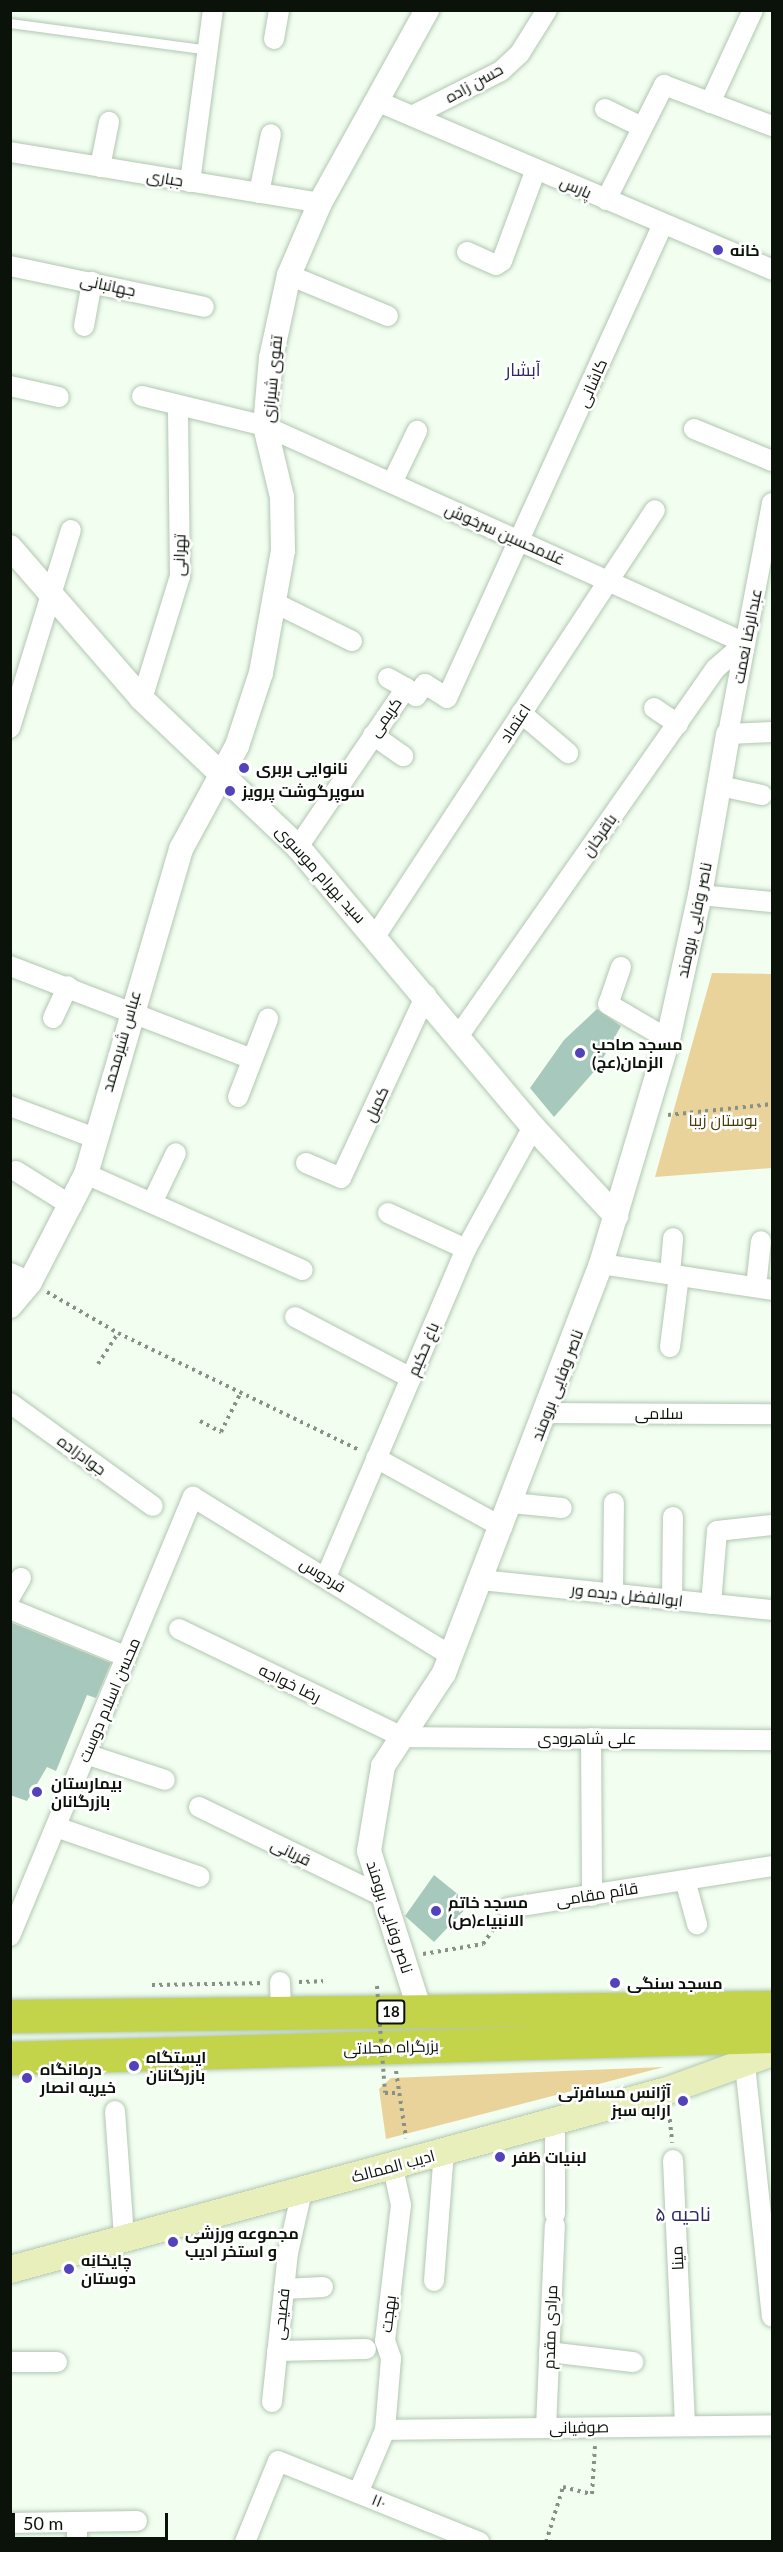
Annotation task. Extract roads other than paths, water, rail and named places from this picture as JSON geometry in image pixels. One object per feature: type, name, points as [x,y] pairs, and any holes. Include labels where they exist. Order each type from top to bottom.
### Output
[{"type":"highway","name":"18","points":[[10,2016],[280,1998],[420,2011],[772,2007]]},
{"type":"highway","points":[[52,2015],[31,2037],[34,2046],[52,2057]]},
{"type":"highway","name":"بزرگراه محلاتی","points":[[10,2058],[772,2036]]},
{"type":"main road","name":"ادیب الممالک","points":[[10,2269],[667,2090],[745,2065],[772,2052]]},
{"type":"street","points":[[190,182],[213,10]]},
{"type":"street","points":[[274,39],[279,10]]},
{"type":"street","name":"تقوی شیرازی","points":[[220,770],[249,715],[283,551],[282,498],[265,426],[271,358],[289,275],[320,203],[379,102],[427,10]]},
{"type":"street","name":"حسن زاده","points":[[412,116],[501,72],[520,54],[547,10]]},
{"type":"street","points":[[710,103],[753,10]]},
{"type":"street","points":[[606,200],[664,85],[772,126]]},
{"type":"street","name":"پارس","points":[[379,102],[772,270]]},
{"type":"street","points":[[605,109],[642,127]]},
{"type":"street","points":[[100,167],[109,122]]},
{"type":"street","points":[[259,193],[271,134]]},
{"type":"street","name":"جباری","points":[[10,152],[320,203]]},
{"type":"street","points":[[467,252],[496,265],[502,261],[536,169]]},
{"type":"street","name":"کاشانی","points":[[521,541],[663,224]]},
{"type":"street","name":"جهانبانی","points":[[10,266],[204,307]]},
{"type":"street","points":[[289,275],[388,316]]},
{"type":"street","points":[[84,326],[92,282]]},
{"type":"street","points":[[10,386],[60,397]]},
{"type":"street","points":[[142,396],[265,426]]},
{"type":"street","name":"تهرانی","points":[[142,699],[180,576],[178,406]]},
{"type":"street","name":"غلامحسین سرخوش","points":[[265,426],[745,643]]},
{"type":"street","points":[[694,429],[772,461]]},
{"type":"street","points":[[392,483],[417,431]]},
{"type":"street","name":"عبدالرضا نعمت","points":[[728,734],[745,643],[767,560],[772,503]]},
{"type":"street","name":"اعتماد","points":[[376,935],[655,510]]},
{"type":"street","points":[[10,728],[53,599],[71,530]]},
{"type":"street","name":"کریمی","points":[[298,848],[406,688],[416,696],[425,684],[447,698],[521,541]]},
{"type":"street","name":"سید بهرام موسوی","points":[[10,547],[142,699],[220,770],[298,848],[460,1034],[533,1127],[616,1215]]},
{"type":"street","points":[[273,602],[352,641]]},
{"type":"street","name":"باقرخان","points":[[460,1034],[716,668],[745,643]]},
{"type":"street","points":[[388,678],[406,688]]},
{"type":"street","points":[[654,708],[678,724]]},
{"type":"street","points":[[521,714],[568,753]]},
{"type":"street","points":[[728,734],[772,732]]},
{"type":"street","name":"ناصر وفایی برومند","points":[[420,2011],[369,1851],[383,1766],[451,1656],[512,1503],[601,1264],[668,1039],[700,895],[728,734]]},
{"type":"street","points":[[373,735],[403,756]]},
{"type":"street","name":"عباس شیرمحمد","points":[[10,1305],[20,1277],[72,1206],[86,1174],[130,1009],[181,849],[220,770]]},
{"type":"street","points":[[720,786],[762,795]]},
{"type":"street","points":[[700,895],[772,902]]},
{"type":"street","points":[[10,966],[130,1009],[252,1059]]},
{"type":"street","points":[[621,967],[608,1004],[668,1039]]},
{"type":"street","points":[[53,1018],[68,986]]},
{"type":"street","name":"کمیل","points":[[306,1163],[341,1178],[426,995]]},
{"type":"street","points":[[238,1097],[268,1019]]},
{"type":"street","points":[[10,1106],[95,1138]]},
{"type":"street","name":"باغ حکیم","points":[[326,1577],[466,1249],[533,1127]]},
{"type":"street","points":[[152,1203],[176,1153]]},
{"type":"street","points":[[16,1172],[72,1206]]},
{"type":"street","points":[[86,1174],[303,1270]]},
{"type":"street","points":[[388,1213],[466,1249]]},
{"type":"street","points":[[670,1347],[675,1275],[673,1238]]},
{"type":"street","points":[[601,1264],[764,1289],[762,1241]]},
{"type":"street","points":[[295,1317],[411,1378]]},
{"type":"street","name":"جوادزاده","points":[[10,1403],[153,1506]]},
{"type":"street","name":"سلامی","points":[[546,1413],[772,1414]]},
{"type":"street","points":[[376,1458],[502,1527]]},
{"type":"street","name":"فردوس","points":[[193,1497],[451,1656]]},
{"type":"street","name":"محسن اسلام دوست","points":[[10,1936],[193,1497]]},
{"type":"street","points":[[512,1503],[562,1508]]},
{"type":"street","points":[[613,1593],[614,1503]]},
{"type":"street","points":[[672,1599],[673,1517]]},
{"type":"street","points":[[711,1604],[717,1531],[772,1525]]},
{"type":"street","points":[[10,1597],[21,1578]]},
{"type":"street","name":"ابوالفضل دیده ور","points":[[481,1580],[772,1610]]},
{"type":"street","points":[[10,1609],[127,1657]]},
{"type":"street","name":"رضا خواجه","points":[[179,1629],[402,1737]]},
{"type":"street","name":"علی شاهرودی","points":[[402,1737],[772,1740]]},
{"type":"street","points":[[591,1738],[591,1896]]},
{"type":"street","points":[[86,1754],[165,1780]]},
{"type":"street","name":"قربانی","points":[[199,1807],[384,1897]]},
{"type":"street","points":[[56,1827],[200,1877]]},
{"type":"street","name":"قائم مقامی","points":[[508,1908],[772,1866]]},
{"type":"street","points":[[685,1880],[697,1924]]},
{"type":"street","points":[[745,2065],[772,2318]]},
{"type":"street","points":[[115,2111],[124,2238]]},
{"type":"street","name":"مرادی مقدم","points":[[546,2428],[555,2220],[555,2119]]},
{"type":"street","points":[[434,2281],[444,2152]]},
{"type":"street","name":"مینا","points":[[673,2160],[685,2426]]},
{"type":"street","name":"بهجت","points":[[358,2493],[385,2430],[391,2358],[385,2341],[401,2205],[402,2164]]},
{"type":"street","name":"فصیحی","points":[[272,2402],[284,2289],[302,2191]]},
{"type":"street","points":[[284,2289],[323,2287]]},
{"type":"street","points":[[277,2351],[366,2349]]},
{"type":"street","points":[[549,2352],[633,2362]]},
{"type":"street","points":[[10,2362],[57,2362]]},
{"type":"street","name":"صوفیانی","points":[[385,2430],[772,2425]]},
{"type":"street","name":"۱۱۰","points":[[245,2541],[278,2461],[479,2541]]},
{"type":"street","points":[[10,2523],[137,2521]]},
{"type":"street","points":[[77,2522],[77,2541]]},
{"type":"lane","points":[[10,23],[209,50]]},
{"type":"place","name":"خانه","points":[[718,250]]},
{"type":"place","name":"نانوایی بربری","points":[[244,768]]},
{"type":"place","name":"سوپرگوشت پرویز","points":[[230,791]]},
{"type":"place","name":"مسجد صاحب الزمان(عج)","points":[[580,1053]]},
{"type":"place","name":"بیمارستان بازرگانان","points":[[37,1792]]},
{"type":"place","name":"مسجد خاتم الانبیاء(ص)","points":[[436,1911]]},
{"type":"place","name":"مسجد سنگی","points":[[615,1983]]},
{"type":"place","name":"ایستگاه بازرگانان","points":[[134,2066]]},
{"type":"place","name":"درمانگاه خیریه انصار","points":[[27,2078]]},
{"type":"place","name":"آژانس مسافرتی ارابه سبز","points":[[683,2101]]},
{"type":"place","name":"لبنیات ظفر","points":[[500,2157]]},
{"type":"place","name":"مجموعه ورزشی و استخر ادیب","points":[[173,2242]]},
{"type":"place","name":"چایخانِه دوستان","points":[[69,2269]]},
{"type":"district","name":"آبشار","points":[[523,369]]},
{"type":"district","name":"ناحیه ۵","points":[[683,2213]]},
{"type":"park label","name":"بوستان زیبا","points":[[723,1120]]}]
